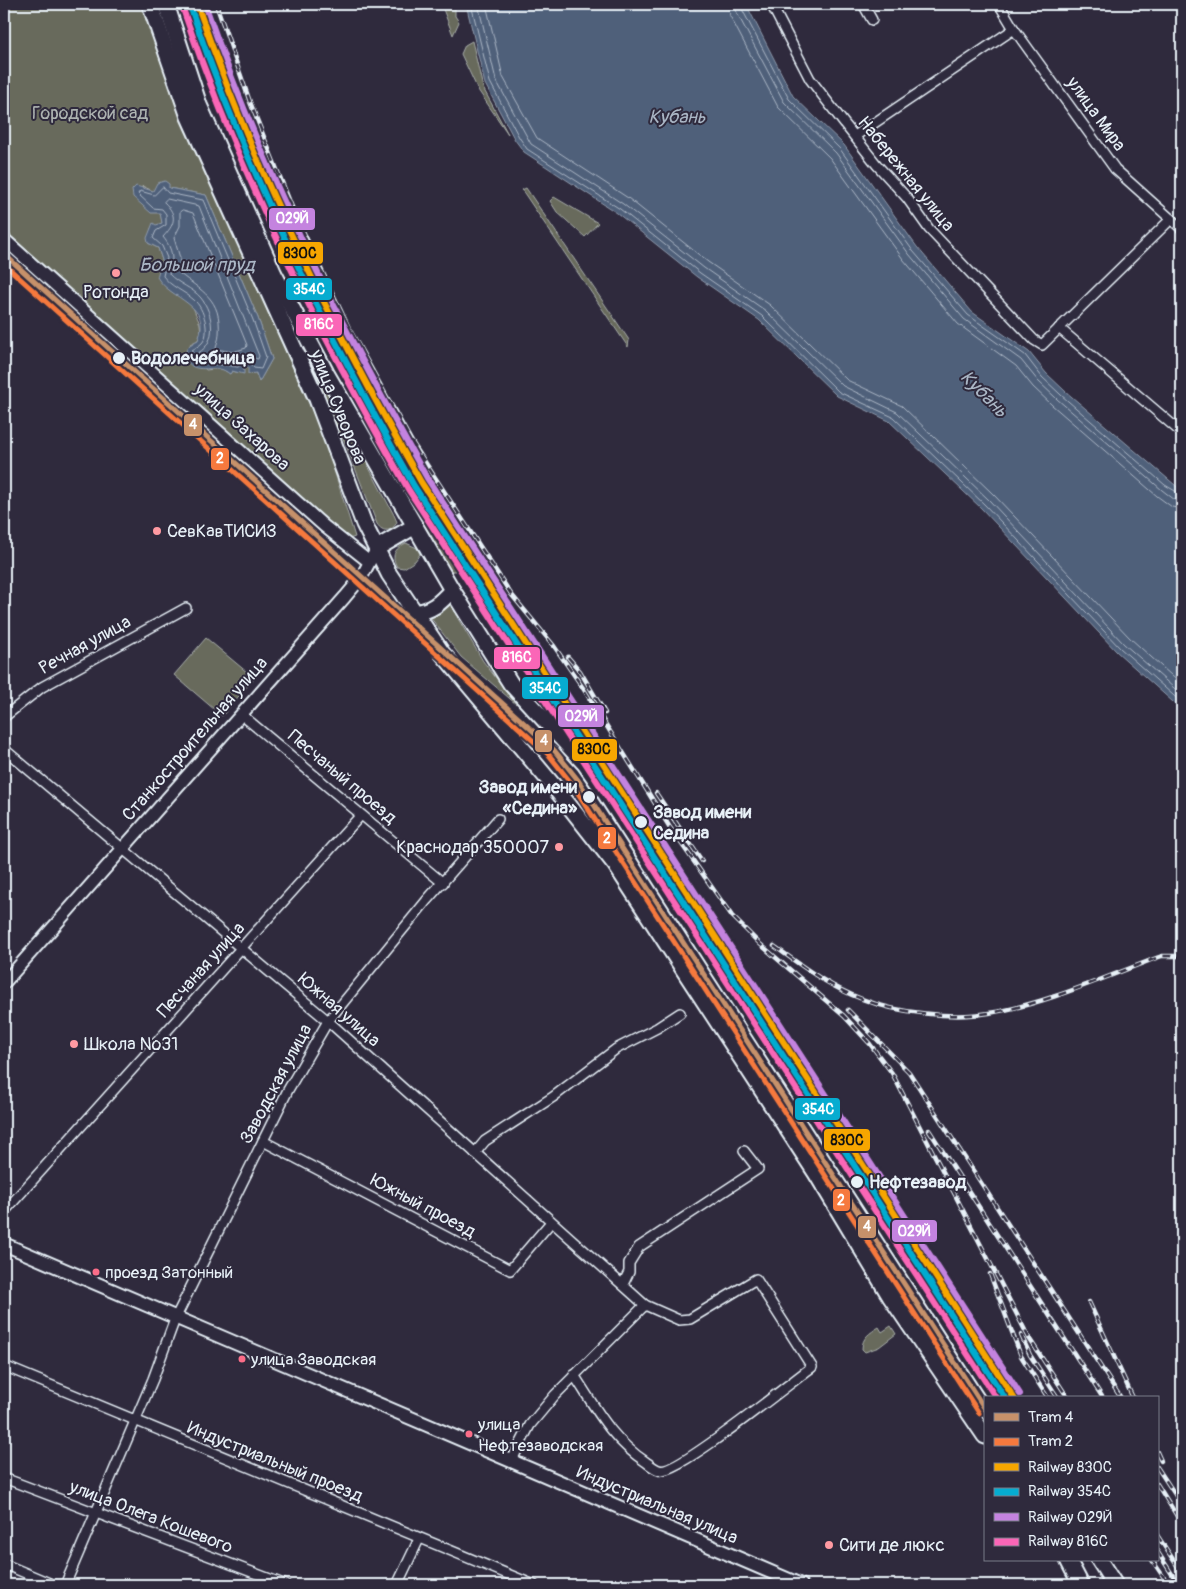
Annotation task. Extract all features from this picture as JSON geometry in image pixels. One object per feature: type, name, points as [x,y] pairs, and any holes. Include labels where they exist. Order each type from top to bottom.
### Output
[{"type":"main road","name":"улица Суворова","points":[[150,4],[189,117],[317,399],[364,524],[372,555]]},
{"type":"main road","name":"улица Суворова","points":[[166,4],[199,105],[274,274],[326,373],[415,526]]},
{"type":"main road","points":[[372,555],[415,526],[452,590],[511,684],[579,758],[603,790],[995,1396]]},
{"type":"main road","name":"улица Захарова","points":[[372,555],[389,574],[442,653],[552,784],[615,864],[816,1173],[890,1296],[984,1435]]},
{"type":"main road","points":[[414,613],[426,612],[433,608],[452,590]]},
{"type":"main road","name":"Индустриальная улица","points":[[4,1244],[798,1585]]},
{"type":"main road","points":[[1069,1562],[1081,1585]]},
{"type":"main road","points":[[1100,1562],[1115,1585]]},
{"type":"street","name":"Набережная улица","points":[[771,4],[810,79],[907,198],[929,229],[1034,340],[1042,345],[1060,328]]},
{"type":"street","points":[[863,4],[872,20]]},
{"type":"street","name":"улица Мира","points":[[999,4],[1014,29],[1115,169],[1182,229]]},
{"type":"street","points":[[855,136],[1014,29]]},
{"type":"street","points":[[1171,218],[1060,328],[1182,433]]},
{"type":"street","name":"улица Захарова","points":[[4,240],[324,526],[372,555]]},
{"type":"street","name":"Станкостроительная улица","points":[[4,982],[123,850],[361,578],[372,555]]},
{"type":"street","name":"Речная улица","points":[[4,717],[42,687],[186,608]]},
{"type":"street","name":"Песчаный проезд","points":[[242,715],[443,883]]},
{"type":"street","name":"Южная улица","points":[[4,749],[328,1021],[551,1222],[623,1284],[644,1305]]},
{"type":"street","name":"Песчаная улица","points":[[4,1212],[242,950],[361,814]]},
{"type":"street","name":"Заводская улица","points":[[65,1585],[135,1422],[175,1319],[288,1090],[328,1021],[498,819]]},
{"type":"street","points":[[475,1153],[485,1141],[553,1097],[616,1049],[658,1028],[680,1013]]},
{"type":"street","name":"Южный проезд","points":[[263,1141],[510,1270],[551,1222]]},
{"type":"street","points":[[623,1284],[629,1272],[629,1263],[639,1247],[758,1169],[744,1151]]},
{"type":"street","points":[[511,1462],[530,1425],[574,1375],[644,1305],[679,1320],[690,1319],[756,1279],[812,1367],[702,1450],[668,1470],[660,1471],[626,1449],[608,1427],[574,1375]]},
{"type":"street","name":"Индустриальный проезд","points":[[4,1366],[135,1422],[534,1585]]},
{"type":"street","name":"улица Олега Кошевого","points":[[4,1478],[286,1585]]},
{"type":"street","points":[[397,1585],[419,1539]]},
{"type":"street","points":[[4,1564],[54,1585]]},
{"type":"green space","name":"Городской сад","points":[[4,4],[140,4],[212,187],[323,435],[355,537],[349,539],[4,233]],"holes":[[[142,186],[153,191],[169,188],[206,195],[258,318],[272,359],[259,382],[254,372],[247,367],[244,367],[240,373],[232,371],[230,374],[221,368],[206,370],[190,344],[198,340],[201,333],[200,324],[192,305],[168,289],[159,269],[162,260],[158,248],[148,243],[151,228],[162,223],[161,216]]]},
{"type":"green space","points":[[441,4],[455,4],[455,16],[459,22],[453,35]]},
{"type":"green space","points":[[472,41],[483,88],[508,134],[478,90],[461,54],[465,45]]},
{"type":"green space","points":[[526,188],[629,340],[628,347],[522,190]]},
{"type":"green space","points":[[554,197],[598,223],[585,237],[557,212],[550,201]]},
{"type":"green space","points":[[296,329],[394,515],[397,522],[393,528],[385,530],[377,524],[346,445],[293,331]]},
{"type":"green space","points":[[384,441],[540,682],[526,677],[461,571],[448,571],[377,446]]},
{"type":"green space","points":[[406,543],[417,548],[420,554],[415,561],[404,568],[397,567],[394,559],[396,550]]},
{"type":"green space","points":[[450,605],[483,661],[516,704],[461,657],[430,617]]},
{"type":"green space","points":[[206,638],[254,678],[222,716],[174,675]]},
{"type":"green space","points":[[501,704],[543,742],[535,750]]},
{"type":"green space","points":[[891,1326],[896,1334],[879,1347],[865,1352],[862,1349],[863,1341],[870,1333],[879,1327],[882,1332]]},
{"type":"water","name":"Кубань","points":[[466,4],[746,4],[793,96],[844,145],[917,247],[972,312],[1029,352],[1046,373],[1065,391],[1182,491],[1182,710],[1117,652],[981,508],[889,421],[837,396],[759,320],[697,277],[617,213],[524,152],[515,140],[485,84]]},
{"type":"water","name":"Большой пруд","points":[[165,181],[169,184],[169,188],[206,195],[258,318],[272,359],[259,382],[256,373],[248,374],[248,367],[244,367],[244,374],[232,371],[230,374],[220,369],[194,367],[188,361],[186,350],[198,340],[201,328],[200,318],[195,310],[163,285],[157,277],[162,260],[158,248],[148,243],[147,238],[153,223],[156,225],[162,223],[160,213],[151,213],[133,197],[132,190],[136,186],[153,191],[157,183]]},
{"type":"railway","points":[[207,4],[239,93]]},
{"type":"railway","points":[[216,4],[250,102],[294,212],[350,330],[412,442],[511,594],[554,646],[583,688],[669,826],[732,916],[760,944],[844,1016],[870,1044],[892,1073],[1029,1338],[1067,1396]]},
{"type":"railway","points":[[568,657],[580,671],[605,713]]},
{"type":"railway","points":[[656,793],[702,861]]},
{"type":"railway","points":[[774,946],[827,982],[862,999],[891,1008],[942,1015],[975,1015],[1011,1009],[1077,989],[1162,956],[1182,956]]},
{"type":"railway","points":[[848,1010],[909,1072],[1120,1396]]},
{"type":"railway","points":[[929,1130],[1102,1396]]},
{"type":"railway","points":[[990,1274],[1021,1356],[1047,1396]]},
{"type":"railway","points":[[1089,1302],[1132,1396]]},
{"type":"railway","points":[[1021,1335],[1030,1355],[1057,1396]]},
{"type":"railway","points":[[1158,1454],[1161,1461],[1158,1456]]},
{"type":"railway","points":[[1158,1469],[1182,1505]]},
{"type":"railway","points":[[1158,1486],[1182,1524]]},
{"type":"railway","points":[[1158,1537],[1182,1573]]},
{"type":"railway","points":[[1158,1553],[1179,1585]]},
{"type":"railway","points":[[1153,1562],[1169,1585]]},
{"type":"tram line","name":"4","points":[[4,254],[554,750],[578,780],[984,1407]]},
{"type":"tram line","name":"2","points":[[4,264],[549,755],[572,784],[979,1413]]},
{"type":"rail line","name":"830С","points":[[197,4],[244,128],[298,248],[357,366],[421,482],[1013,1396]]},
{"type":"rail line","name":"029Й","points":[[205,4],[227,66],[277,187],[334,305],[427,478],[1020,1394]]},
{"type":"rail line","name":"354С","points":[[190,6],[237,130],[263,191],[320,311],[381,428],[414,486],[1004,1396]]},
{"type":"rail line","name":"816С","points":[[183,9],[230,134],[284,255],[344,373],[408,489],[995,1396]]},
{"type":"place","name":"Ротонда","points":[[116,273]]},
{"type":"place","name":"Водолечебница","points":[[119,358]]},
{"type":"place","name":"СевКавТИСИЗ","points":[[157,531]]},
{"type":"place","name":"Завод имени «Седина»","points":[[589,797]]},
{"type":"place","name":"Завод имени Седина","points":[[641,822]]},
{"type":"place","name":"Краснодар 350007","points":[[559,847]]},
{"type":"place","name":"Школа №31","points":[[74,1044]]},
{"type":"place","name":"Нефтезавод","points":[[857,1182]]},
{"type":"place","name":"проезд Затонный","points":[[96,1272]]},
{"type":"place","name":"улица Заводская","points":[[242,1359]]},
{"type":"place","name":"улица Нефтезаводская","points":[[469,1434]]},
{"type":"place","name":"Сити де люкс","points":[[829,1545]]}]
